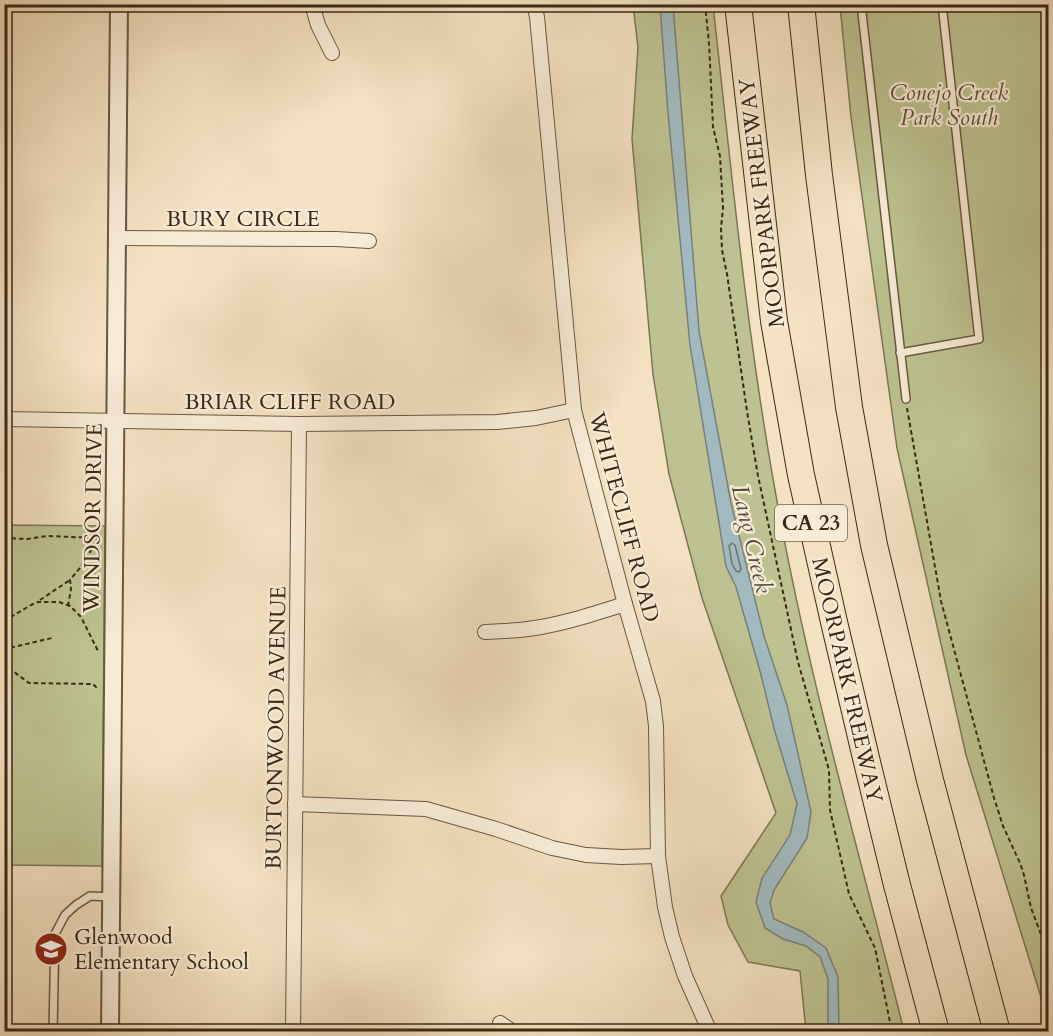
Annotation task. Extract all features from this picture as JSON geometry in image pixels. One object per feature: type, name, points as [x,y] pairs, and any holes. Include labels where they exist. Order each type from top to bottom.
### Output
[{"type":"highway","name":"MOORPARK FREEWAY","points":[[738,4],[774,321],[801,474],[897,885],[936,1032]]},
{"type":"highway","name":"CA 23","points":[[801,4],[819,175],[849,407],[874,545],[930,780],[997,1032]]},
{"type":"highway","points":[[809,4],[819,175]]},
{"type":"street","name":"WINDSOR DRIVE","points":[[110,1032],[119,4]]},
{"type":"street","points":[[312,4],[318,25],[332,53]]},
{"type":"street","name":"WHITECLIFF ROAD","points":[[534,4],[574,410],[650,692],[656,726],[658,856],[664,907],[685,976],[710,1032]]},
{"type":"street","name":"BURY CIRCLE","points":[[117,238],[369,241]]},
{"type":"street","name":"BRIAR CLIFF ROAD","points":[[4,419],[299,424],[497,422],[536,418],[574,410]]},
{"type":"street","name":"BURTONWOOD AVENUE","points":[[293,1032],[299,424]]},
{"type":"street","points":[[485,632],[525,630],[546,626],[579,619],[625,604]]},
{"type":"street","points":[[295,804],[426,809],[552,848],[586,855],[658,856]]},
{"type":"street","points":[[500,1023],[513,1032]]},
{"type":"lane","points":[[861,4],[906,399]]},
{"type":"lane","points":[[900,353],[979,339],[942,4]]},
{"type":"lane","points":[[53,1032],[55,933],[65,915],[90,896],[111,897]]},
{"type":"path","points":[[705,4],[713,127],[720,156],[723,208],[722,250],[758,476],[798,662],[829,770],[830,810],[849,894],[874,948],[892,1032]]},
{"type":"path","points":[[906,399],[941,601],[993,798],[1022,869],[1031,908],[1048,953]]},
{"type":"path","points":[[38,602],[70,580],[84,562],[102,531]]},
{"type":"path","points":[[4,538],[27,539],[47,536],[97,538]]},
{"type":"path","points":[[68,606],[70,580]]},
{"type":"path","points":[[4,621],[38,602],[50,601],[68,606],[81,617],[99,655]]},
{"type":"path","points":[[4,651],[52,638]]},
{"type":"path","points":[[4,662],[29,682],[93,684],[97,688]]},
{"type":"green space","points":[[633,5],[713,5],[747,308],[775,490],[818,694],[904,1031],[806,1031],[800,971],[748,962],[728,925],[721,896],[776,813],[702,598],[669,474],[653,374],[632,139],[638,47]]},
{"type":"green space","name":"Conejo Creek Park South","points":[[840,5],[1048,5],[1048,1020],[966,755],[897,448],[851,117]]},
{"type":"green space","points":[[5,525],[105,526],[102,866],[5,865]]},
{"type":"water","points":[[660,5],[673,5],[699,331],[731,503],[764,636],[787,705],[811,812],[807,838],[774,890],[770,903],[774,919],[803,932],[826,948],[838,977],[839,1031],[828,1031],[828,979],[820,957],[806,946],[783,939],[765,928],[756,902],[762,878],[790,835],[797,804],[736,587],[726,566],[690,345]]},
{"type":"place","name":"Glenwood Elementary School","points":[[51,949]]},
{"type":"water label","name":"Lang Creek","points":[[752,539]]}]
